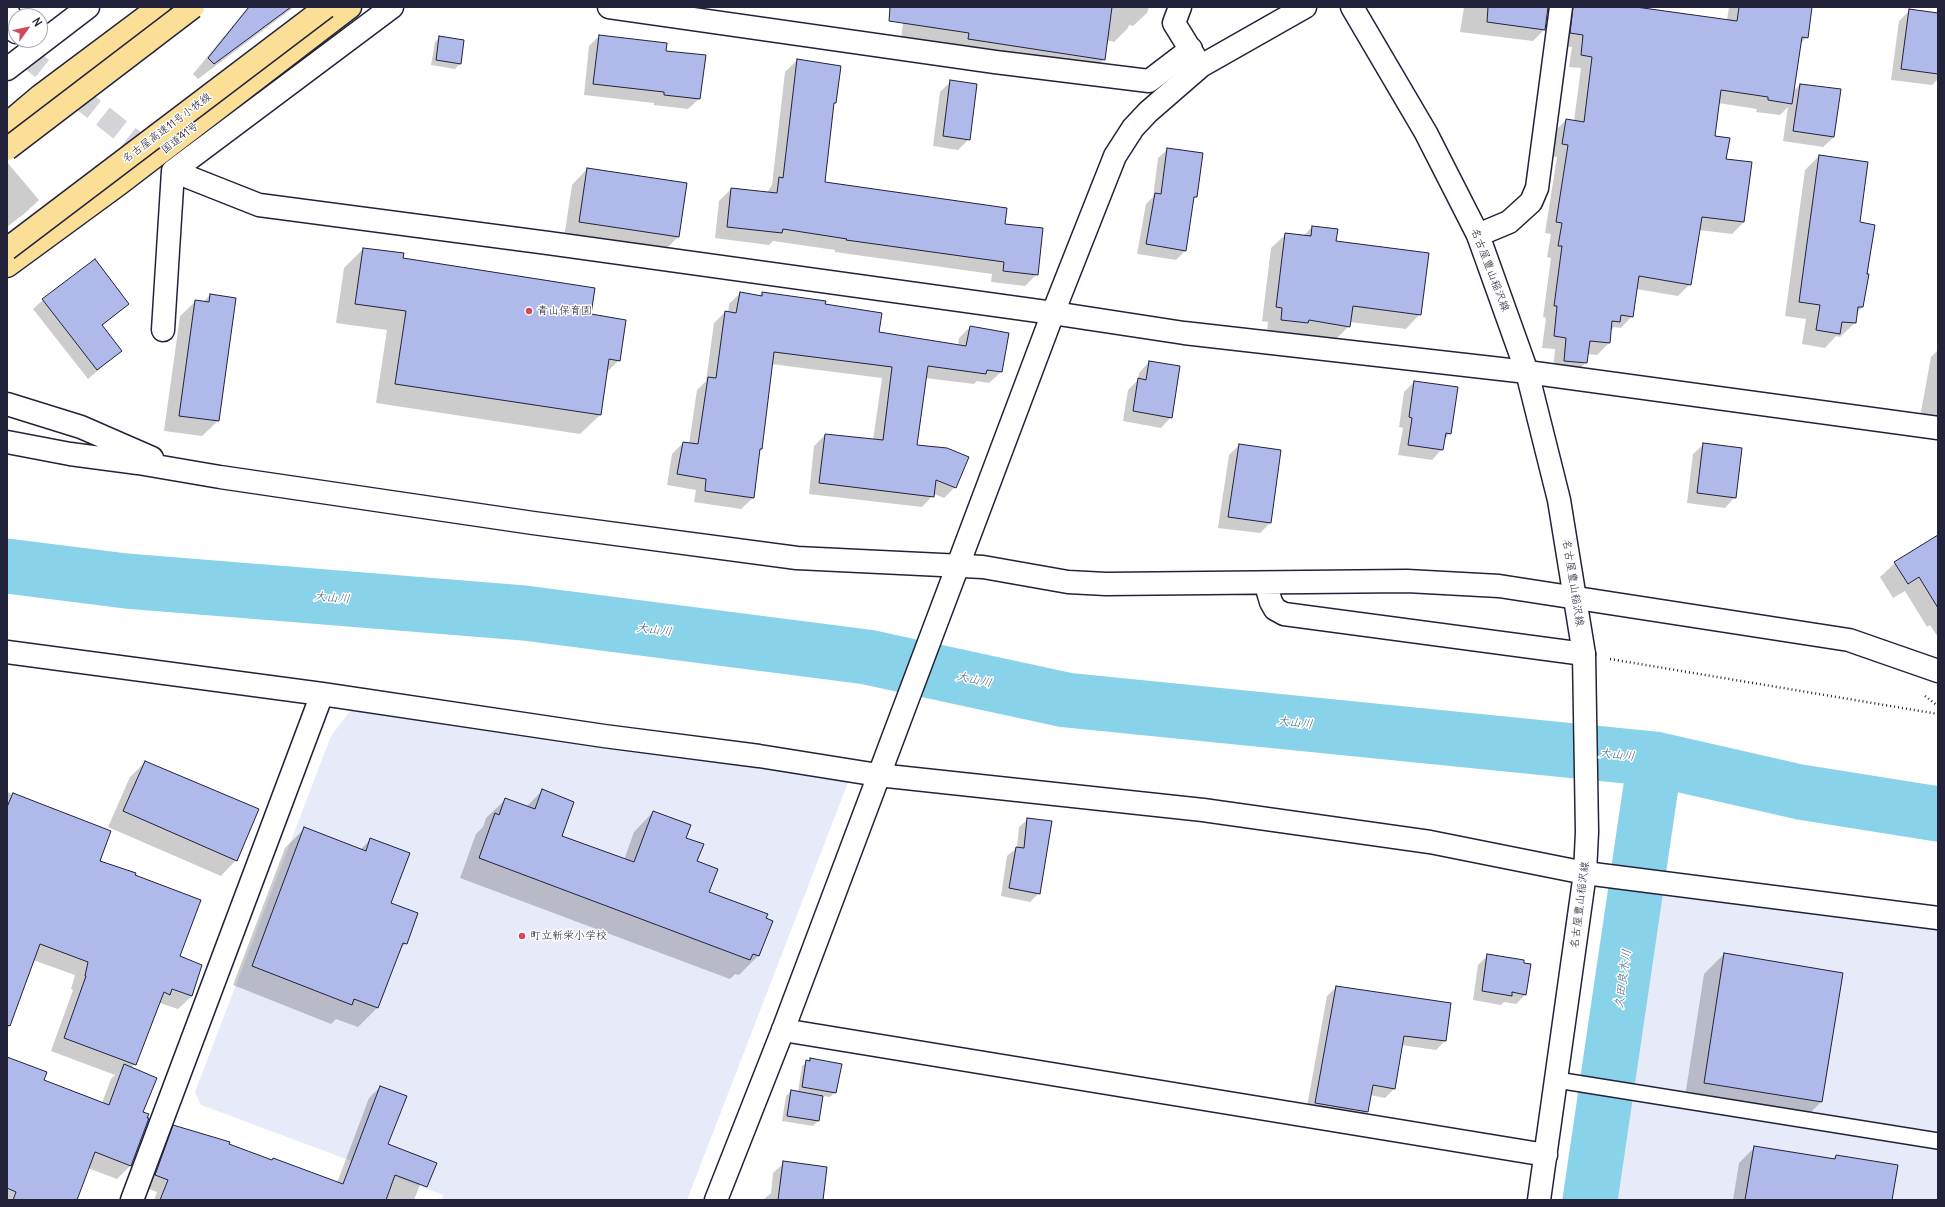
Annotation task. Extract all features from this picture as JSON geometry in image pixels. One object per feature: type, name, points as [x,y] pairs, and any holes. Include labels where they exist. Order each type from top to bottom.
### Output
[{"type":"highway","points":[[7,124],[40,96],[158,7]]},
{"type":"highway","points":[[7,148],[193,7]]},
{"type":"highway","name":"名古屋高速11号小牧線","points":[[7,249],[326,7]]},
{"type":"highway","name":"国道41号","points":[[7,266],[119,184],[350,7]]},
{"type":"street","points":[[48,31],[88,7]]},
{"type":"street","points":[[172,171],[392,7]]},
{"type":"street","points":[[609,7],[995,62],[1149,81],[1305,7]]},
{"type":"street","points":[[1180,7],[1174,22],[1196,58]]},
{"type":"street","name":"名古屋豊山稲沢線","points":[[1352,7],[1426,133],[1478,235],[1527,372],[1559,500],[1575,597],[1584,660],[1587,832],[1585,873],[1567,1081],[1546,1155],[1539,1200]]},
{"type":"street","points":[[1478,235],[1510,222],[1531,202],[1537,188],[1561,7]]},
{"type":"street","points":[[7,69],[21,48]]},
{"type":"street","points":[[716,1200],[783,1030],[1052,313],[1115,156],[1133,128],[1196,58]]},
{"type":"street","points":[[172,171],[259,205],[1052,313],[1184,333],[1527,372],[1938,428]]},
{"type":"street","points":[[164,330],[172,171]]},
{"type":"street","points":[[7,404],[81,427],[181,470]]},
{"type":"street","points":[[7,442],[70,454],[533,523],[797,558],[954,572],[983,567],[1068,582],[1106,584],[1422,582],[1499,586],[1849,640],[1938,671]]},
{"type":"street","points":[[1273,583],[1269,587],[1268,592],[1271,602],[1275,609],[1284,614],[1584,660]]},
{"type":"street","points":[[7,652],[322,694],[604,736],[758,756],[879,774],[1203,810],[1430,842],[1585,873],[1621,876],[1664,883],[1938,918]]},
{"type":"street","points":[[132,1200],[322,694]]},
{"type":"street","points":[[783,1030],[1546,1155]]},
{"type":"lane","points":[[1567,1081],[1938,1141]]},
{"type":"path","points":[[1584,660],[1938,714]]},
{"type":"shaded area","name":"町立新栄小学校","points":[[353,707],[849,780],[687,1200],[442,1200],[443,1195],[201,1105],[195,1092],[331,736]]},
{"type":"shaded area","points":[[1620,885],[1938,930],[1938,1200],[1574,1200]]},
{"type":"building","points":[[249,7],[291,7],[214,64],[208,58]]},
{"type":"building","points":[[890,7],[1112,7],[1105,60],[968,39],[969,33],[889,21]]},
{"type":"building","points":[[1488,7],[1548,7],[1545,30],[1487,22]]},
{"type":"building","points":[[1573,7],[1636,7],[1737,21],[1739,7],[1812,7],[1808,38],[1802,37],[1792,104],[1768,100],[1768,97],[1721,90],[1715,136],[1730,138],[1726,159],[1752,162],[1744,222],[1702,217],[1691,285],[1639,276],[1633,317],[1621,315],[1620,322],[1612,321],[1610,343],[1590,341],[1587,363],[1564,361],[1566,338],[1554,336],[1557,306],[1554,306],[1562,246],[1558,246],[1562,223],[1556,222],[1568,145],[1562,144],[1566,119],[1584,122],[1592,57],[1581,55],[1583,35],[1570,33]]},
{"type":"building","points":[[1909,9],[1938,13],[1938,74],[1901,69]]},
{"type":"building","points":[[599,35],[667,43],[666,51],[706,55],[700,99],[664,95],[664,92],[593,84]]},
{"type":"building","points":[[439,36],[464,40],[461,64],[436,60]]},
{"type":"building","points":[[797,59],[841,66],[836,103],[834,103],[825,182],[1007,208],[1005,224],[1043,228],[1038,275],[1003,271],[1004,262],[846,240],[847,239],[783,229],[782,233],[727,227],[731,188],[777,193],[779,177],[783,178]]},
{"type":"building","points":[[950,80],[977,84],[970,140],[943,136]]},
{"type":"building","points":[[1800,84],[1841,89],[1834,137],[1793,131]]},
{"type":"building","points":[[1167,148],[1203,153],[1197,197],[1194,197],[1186,251],[1146,244],[1155,193],[1161,194]]},
{"type":"building","points":[[1819,155],[1868,162],[1860,222],[1875,225],[1867,274],[1869,274],[1863,307],[1858,307],[1856,323],[1842,322],[1840,334],[1816,330],[1820,305],[1799,302]]},
{"type":"building","points":[[587,168],[687,183],[679,237],[579,222]]},
{"type":"building","points":[[1312,226],[1338,229],[1336,241],[1429,253],[1421,315],[1353,306],[1350,327],[1309,320],[1308,323],[1281,320],[1282,308],[1276,307],[1285,233],[1311,236]]},
{"type":"building","points":[[363,248],[404,253],[403,258],[595,288],[591,314],[626,320],[620,361],[609,359],[601,415],[395,384],[406,311],[355,304]]},
{"type":"building","points":[[95,259],[129,304],[102,325],[122,351],[97,370],[42,299]]},
{"type":"building","points":[[740,292],[762,296],[762,292],[826,301],[825,304],[882,313],[879,332],[966,346],[970,326],[1009,333],[1002,372],[987,370],[986,374],[928,366],[917,445],[947,448],[969,457],[956,488],[936,480],[934,497],[819,483],[825,434],[883,440],[892,367],[774,352],[762,449],[760,449],[754,498],[705,491],[706,479],[677,474],[683,442],[698,444],[708,377],[716,378],[725,311],[736,313]]},
{"type":"building","points":[[210,294],[236,298],[219,421],[179,416],[195,300],[209,302]]},
{"type":"building","points":[[1149,361],[1180,366],[1172,418],[1133,411],[1138,378],[1146,380]]},
{"type":"building","points":[[1414,381],[1458,387],[1451,434],[1446,433],[1443,450],[1408,445],[1412,418],[1409,417]]},
{"type":"building","points":[[1703,443],[1742,448],[1736,498],[1697,493]]},
{"type":"building","points":[[1239,444],[1281,450],[1271,523],[1228,517]]},
{"type":"building","points":[[1938,535],[1938,608],[1919,577],[1908,584],[1894,562]]},
{"type":"building","points":[[145,761],[259,809],[237,861],[123,811]]},
{"type":"building","points":[[542,789],[574,802],[562,836],[634,862],[653,811],[691,825],[686,838],[704,844],[697,861],[718,869],[709,892],[768,914],[766,918],[773,921],[759,956],[753,954],[750,960],[479,858],[495,813],[499,815],[505,798],[535,809]]},
{"type":"building","points":[[13,793],[111,831],[100,861],[136,873],[135,875],[201,900],[180,956],[202,965],[192,996],[172,989],[170,995],[164,992],[136,1065],[64,1038],[86,976],[88,962],[40,944],[10,1026],[7,1025],[7,807]]},
{"type":"building","points":[[1027,818],[1052,821],[1040,894],[1009,888],[1016,847],[1024,848]]},
{"type":"building","points":[[304,827],[366,851],[370,838],[410,853],[391,903],[418,913],[407,944],[403,943],[378,1008],[354,999],[352,1005],[252,966]]},
{"type":"building","points":[[1724,953],[1843,973],[1822,1102],[1704,1083]]},
{"type":"building","points":[[1487,954],[1524,960],[1524,963],[1531,964],[1526,995],[1512,992],[1512,996],[1482,991]]},
{"type":"building","points":[[1336,986],[1451,1003],[1446,1041],[1404,1036],[1395,1089],[1373,1085],[1368,1112],[1315,1103]]},
{"type":"building","points":[[7,1057],[47,1072],[44,1080],[109,1105],[124,1064],[157,1078],[143,1112],[149,1114],[147,1118],[149,1118],[131,1166],[95,1152],[77,1200],[13,1200],[16,1192],[7,1188]]},
{"type":"building","points":[[810,1058],[842,1064],[836,1093],[802,1087],[806,1060],[810,1061]]},
{"type":"building","points":[[380,1086],[407,1096],[388,1144],[437,1163],[427,1187],[395,1175],[386,1200],[160,1200],[168,1180],[155,1175],[173,1125],[230,1142],[229,1144],[272,1160],[273,1158],[343,1184]]},
{"type":"building","points":[[791,1090],[823,1096],[819,1121],[787,1116]]},
{"type":"building","points":[[1754,1146],[1835,1159],[1836,1155],[1898,1165],[1892,1200],[1745,1200]]},
{"type":"building","points":[[783,1161],[827,1167],[823,1200],[778,1200]]},
{"type":"waterway","name":"大山川","points":[[7,566],[126,581],[524,613],[867,657],[1066,700],[1655,759],[1800,792],[1938,814]]},
{"type":"waterway","name":"久田良木川","points":[[1590,1200],[1655,759]]},
{"type":"tunnel","points":[[25,55],[156,158]]},
{"type":"place","name":"青山保育園","points":[[529,311]]},
{"type":"place","name":"町立新栄小学校","points":[[522,936]]}]
